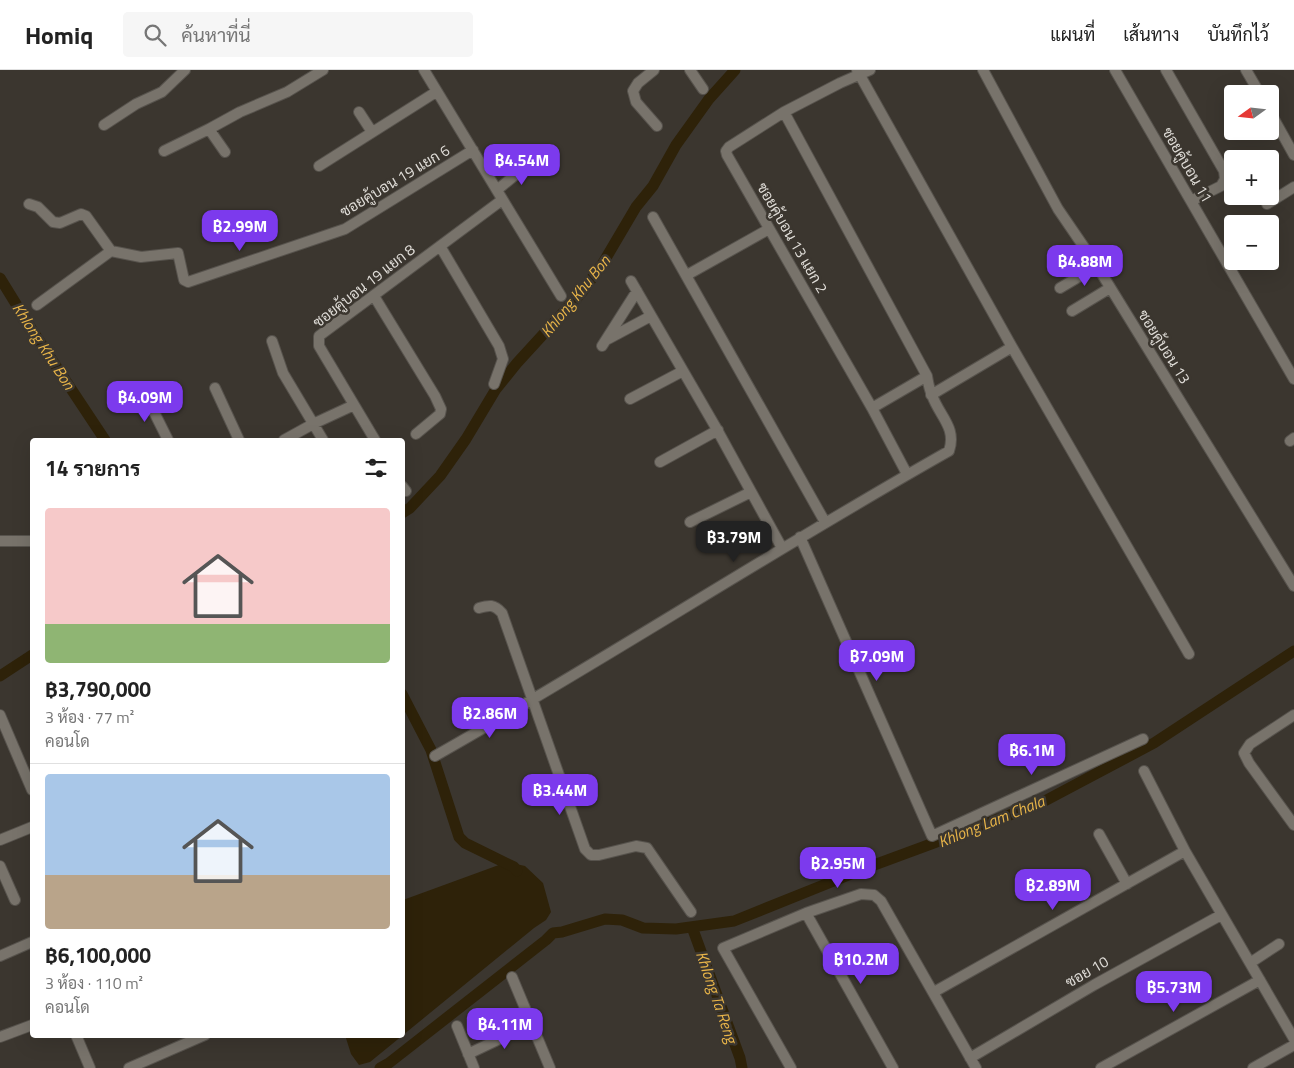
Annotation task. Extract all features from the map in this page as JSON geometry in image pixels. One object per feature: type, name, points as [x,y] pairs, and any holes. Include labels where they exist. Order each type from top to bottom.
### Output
[{"type":"street","points":[[104,125],[136,104],[162,92],[185,70]]},
{"type":"street","points":[[164,151],[240,112],[287,92],[323,70]]},
{"type":"street","points":[[424,70],[561,296]]},
{"type":"street","points":[[654,70],[633,91],[636,102],[657,126]]},
{"type":"street","points":[[690,70],[703,89]]},
{"type":"street","name":"ซอยคู้บอน 13 แยก 2","points":[[870,70],[858,72],[784,112],[729,147],[726,151],[872,408],[907,474]]},
{"type":"street","name":"ซอยคู้บอน 13","points":[[983,70],[1058,209],[1097,266],[1294,586]]},
{"type":"street","name":"ซอยคู้บอน 11","points":[[1115,70],[1190,200],[1224,251]]},
{"type":"street","points":[[1166,70],[1224,171],[1225,179],[1221,186],[1190,200]]},
{"type":"street","points":[[1246,70],[1255,85]]},
{"type":"street","points":[[858,72],[1012,347],[1188,654]]},
{"type":"street","points":[[319,166],[436,92]]},
{"type":"street","points":[[359,112],[372,132]]},
{"type":"street","points":[[434,756],[534,700],[800,537],[948,451],[952,443],[951,431],[931,395],[927,376],[784,112]]},
{"type":"street","points":[[1279,128],[1294,155]]},
{"type":"street","points":[[209,129],[225,152]]},
{"type":"street","name":"ซอยคู้บอน 19 แยก 6","points":[[111,251],[141,257],[178,253],[184,280],[188,282],[345,229],[473,150]]},
{"type":"street","name":"ซอยคู้บอน 19 แยก 8","points":[[354,405],[319,346],[319,336],[440,246],[499,195],[531,162]]},
{"type":"street","points":[[1279,196],[1294,187]]},
{"type":"street","points":[[29,204],[38,207],[53,222],[60,223],[81,214],[86,216],[111,251],[37,304]]},
{"type":"street","points":[[653,217],[825,522]]},
{"type":"street","points":[[687,275],[769,229]]},
{"type":"street","points":[[440,246],[499,346],[503,359],[494,384]]},
{"type":"street","points":[[1060,288],[1097,266]]},
{"type":"street","name":"ซอยคู้บอน 11","points":[[1236,270],[1294,379]]},
{"type":"street","points":[[631,281],[718,430],[782,548]]},
{"type":"street","points":[[1072,311],[1110,288]]},
{"type":"street","points":[[637,291],[604,343],[651,316]]},
{"type":"street","points":[[374,296],[441,409],[440,414],[416,434]]},
{"type":"street","points":[[272,341],[283,373],[322,438]]},
{"type":"street","points":[[931,395],[1012,347]]},
{"type":"street","points":[[630,399],[683,371]]},
{"type":"street","points":[[872,408],[927,376]]},
{"type":"street","points":[[215,388],[237,438]]},
{"type":"street","points":[[144,394],[167,438]]},
{"type":"street","points":[[288,438],[354,405],[374,438]]},
{"type":"street","points":[[660,462],[718,430]]},
{"type":"street","points":[[690,522],[751,492]]},
{"type":"street","points":[[800,537],[932,836],[1143,739]]},
{"type":"street","points":[[0,541],[30,541]]},
{"type":"street","points":[[478,608],[492,605],[497,607],[502,613],[585,849],[591,855],[599,855],[636,846],[647,848],[691,912]]},
{"type":"street","points":[[1294,715],[1250,744],[1244,753],[1249,763],[1294,825]]},
{"type":"street","points":[[0,716],[30,785]]},
{"type":"street","points":[[1144,770],[1185,851],[1294,1039]]},
{"type":"street","points":[[0,840],[30,828]]},
{"type":"street","points":[[1099,834],[1127,884]]},
{"type":"street","points":[[934,992],[1185,851]]},
{"type":"street","points":[[0,866],[14,900]]},
{"type":"street","points":[[791,1068],[723,948],[806,913],[862,894],[874,895],[881,902],[976,1068]]},
{"type":"street","points":[[806,913],[893,1068]]},
{"type":"street","name":"ซอย 10","points":[[970,1058],[1094,985],[1221,915]]},
{"type":"street","points":[[0,956],[30,943]]},
{"type":"street","points":[[1250,963],[1279,944]]},
{"type":"street","points":[[512,977],[550,1068]]},
{"type":"street","points":[[1101,1068],[1260,980]]},
{"type":"street","points":[[468,1054],[532,1024]]},
{"type":"street","points":[[0,1037],[30,1026]]},
{"type":"street","points":[[457,1026],[474,1068]]},
{"type":"street","points":[[77,1038],[90,1068]]},
{"type":"street","points":[[129,1068],[198,1038]]},
{"type":"street","points":[[1253,1068],[1294,1045]]},
{"type":"shaded area","points":[[507,862],[525,866],[543,883],[551,912],[546,920],[405,1033],[405,899]]},
{"type":"shaded area","points":[[346,1038],[399,1038],[370,1062],[359,1065],[351,1054]]},
{"type":"waterway","name":"Khlong Khu Bon","points":[[405,511],[440,476],[466,439],[496,389],[517,363],[582,292],[603,263],[636,207],[653,186],[676,145],[709,99],[735,70]]},
{"type":"waterway","name":"Khlong Khu Bon","points":[[0,278],[104,438]]},
{"type":"waterway","name":"Khlong Lam Chala","points":[[553,933],[605,919],[622,920],[643,928],[676,929],[734,921],[866,868],[1039,804],[1154,743],[1294,651]]},
{"type":"waterway","points":[[0,676],[30,656]]},
{"type":"waterway","points":[[405,700],[431,750],[459,837],[465,843],[514,867],[517,871]]},
{"type":"waterway","name":"Khlong Ta Reng","points":[[692,927],[742,1068]]},
{"type":"waterway","points":[[380,1068],[389,1063],[553,933]]}]
